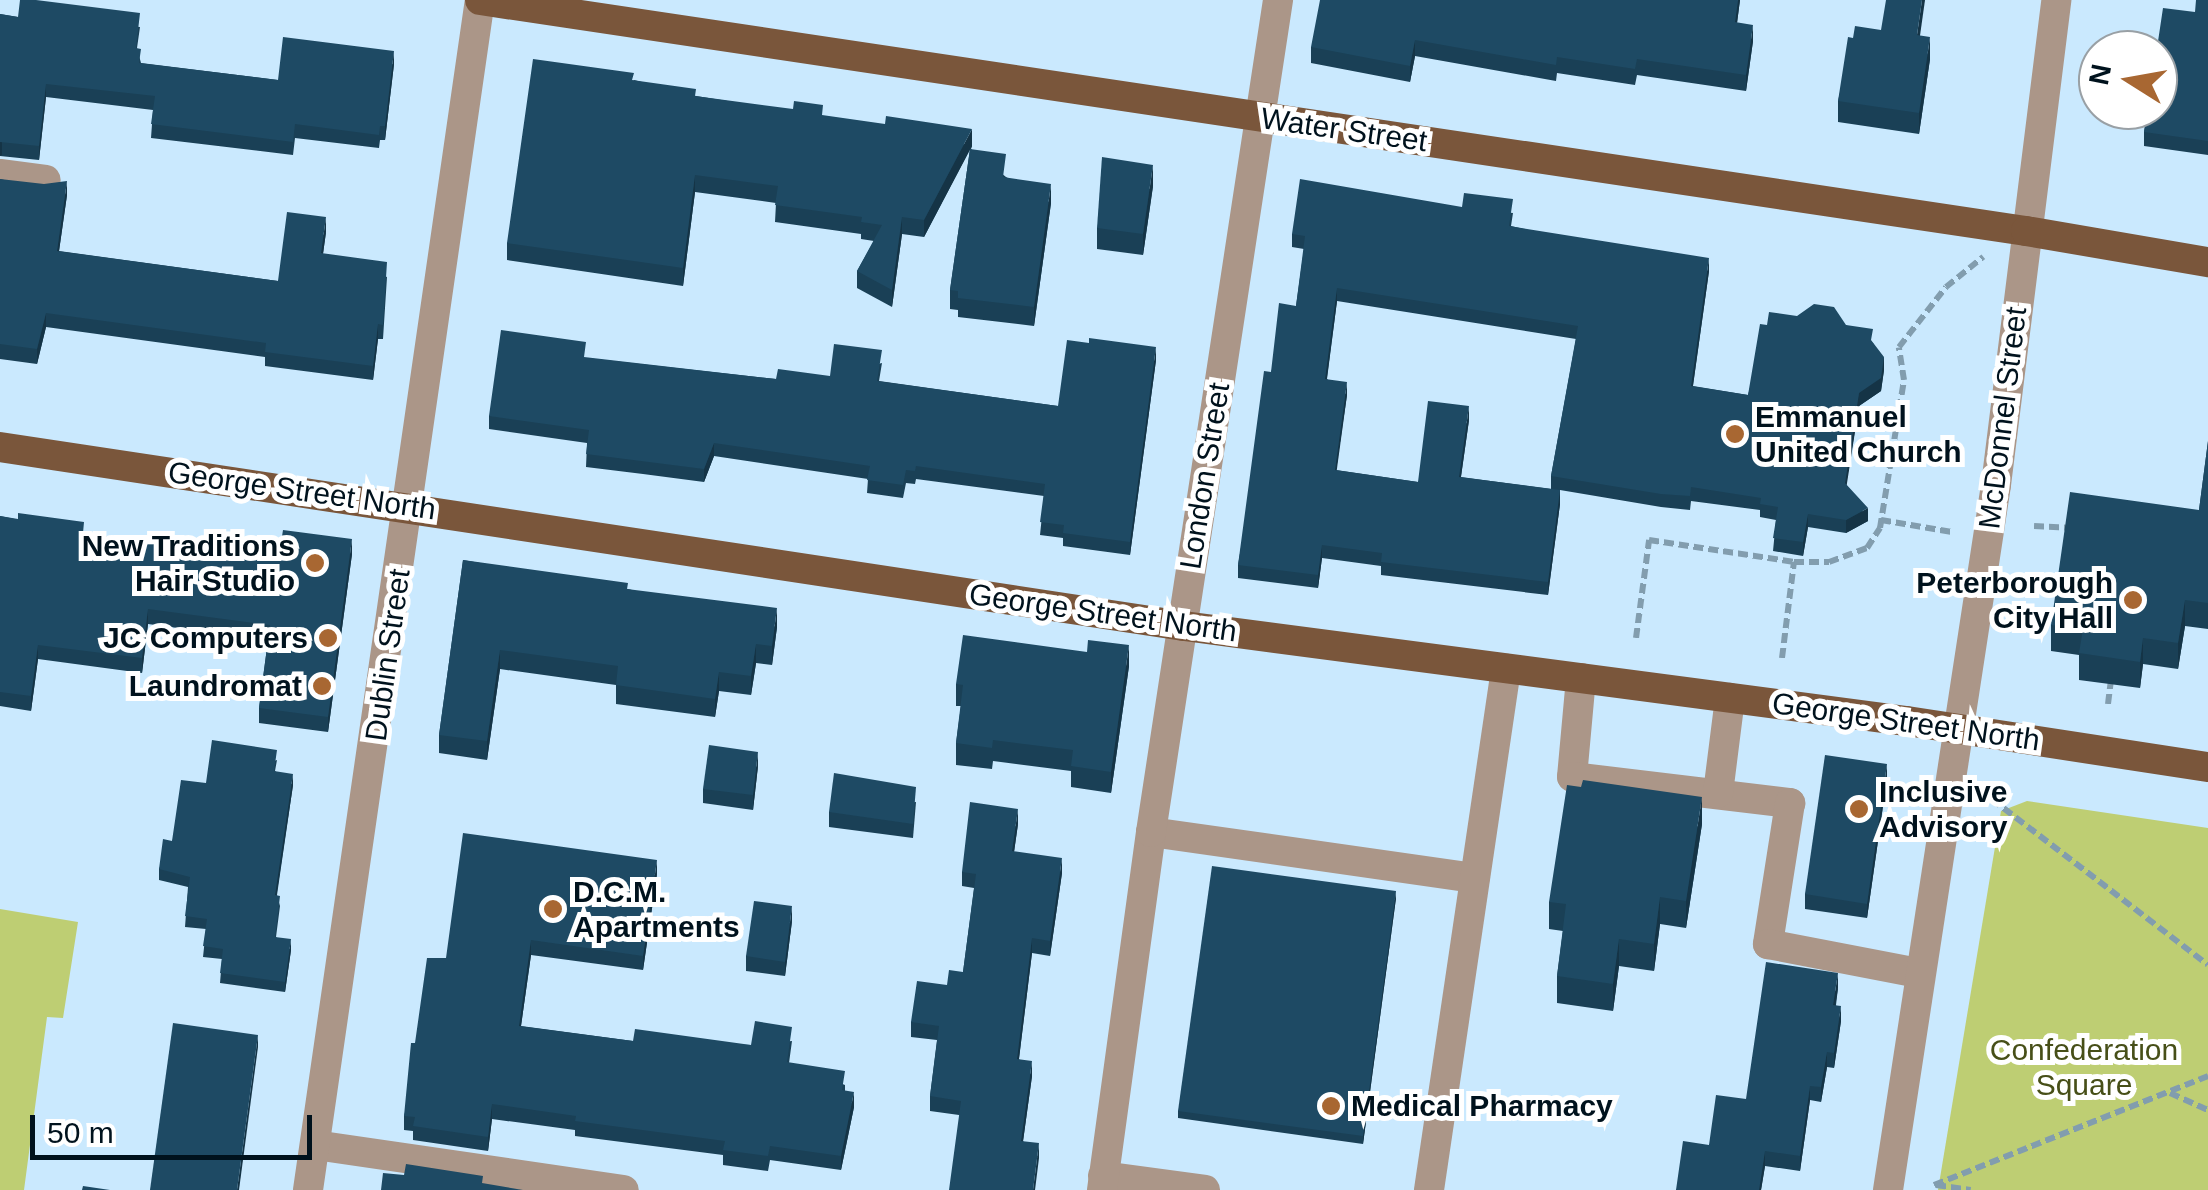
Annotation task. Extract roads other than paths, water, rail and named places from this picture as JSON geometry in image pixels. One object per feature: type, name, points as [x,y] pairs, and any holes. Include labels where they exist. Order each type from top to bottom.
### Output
[{"type":"main road","name":"Water Street","points":[[480,0],[2026,231],[2208,262]]},
{"type":"main road","name":"George Street North","points":[[0,447],[1184,626],[2208,766]]},
{"type":"street","name":"Dublin Street","points":[[308,1190],[480,0]]},
{"type":"street","name":"London Street","points":[[1103,1183],[1150,832],[1278,0]]},
{"type":"street","name":"McDonnel Street","points":[[1888,1190],[1918,973],[1996,485],[2056,0]]},
{"type":"street","points":[[0,174],[46,180]]},
{"type":"street","points":[[1429,1190],[1506,669]]},
{"type":"street","points":[[1581,678],[1572,777],[1790,803],[1768,944],[1918,973]]},
{"type":"street","points":[[1718,793],[1730,698]]},
{"type":"street","points":[[1150,832],[1475,878]]},
{"type":"street","points":[[315,1144],[624,1190]]},
{"type":"street","points":[[1103,1183],[1205,1190]]},
{"type":"place","name":"Emmanuel United Church","points":[[1735,434]]},
{"type":"place","name":"New Traditions Hair Studio","points":[[315,563]]},
{"type":"place","name":"Peterborough City Hall","points":[[2133,600]]},
{"type":"place","name":"JC Computers","points":[[328,638]]},
{"type":"place","name":"Laundromat","points":[[322,686]]},
{"type":"place","name":"Inclusive Advisory","points":[[1859,809]]},
{"type":"place","name":"D.C.M. Apartments","points":[[553,909]]},
{"type":"place","name":"Medical Pharmacy","points":[[1331,1106]]},
{"type":"park label","name":"Confederation Square","points":[[2084,1067]]}]
